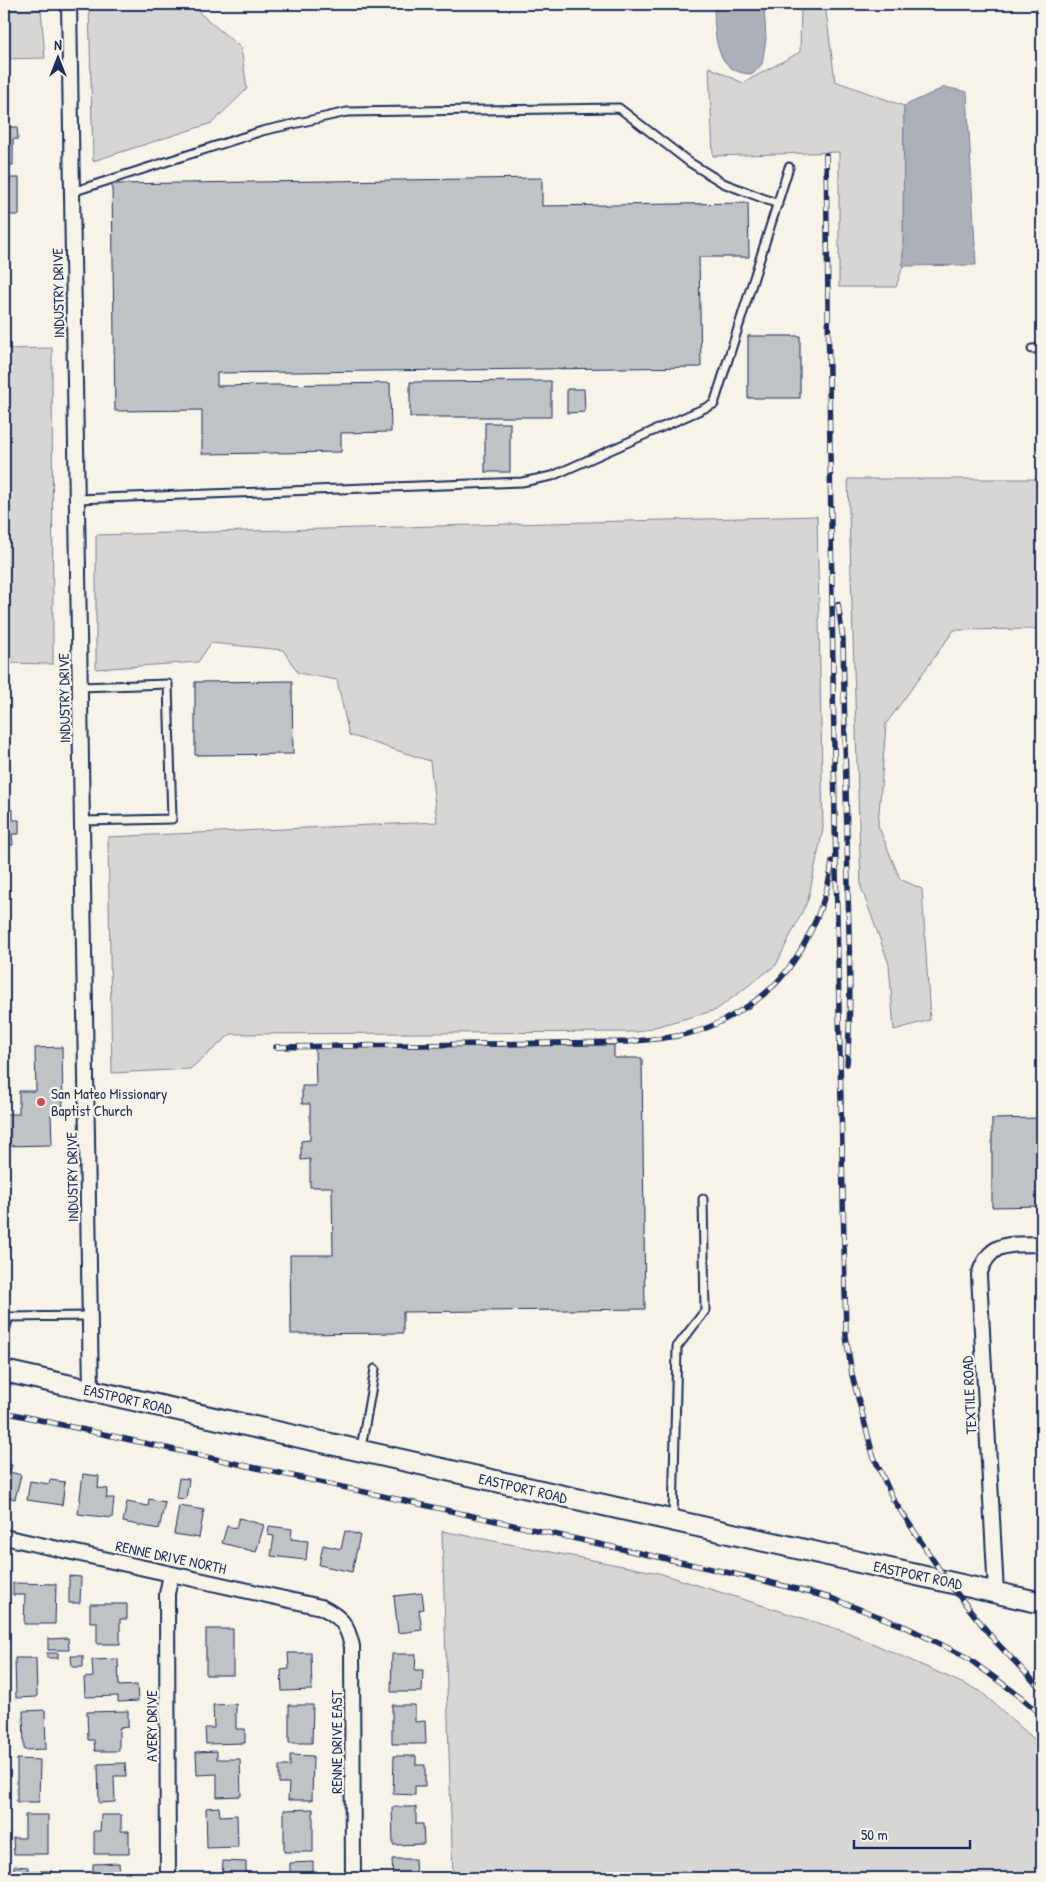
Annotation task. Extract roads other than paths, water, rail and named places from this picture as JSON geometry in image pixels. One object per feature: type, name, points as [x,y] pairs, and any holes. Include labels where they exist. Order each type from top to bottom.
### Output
[{"type":"street","name":"INDUSTRY DRIVE","points":[[69,4],[91,1391]]},
{"type":"street","name":"TEXTILE ROAD","points":[[996,1593],[979,1275],[987,1255],[995,1250],[1006,1245],[1042,1244]]},
{"type":"street","name":"EASTPORT ROAD","points":[[4,1371],[1042,1603]]},
{"type":"street","name":"RENNE DRIVE NORTH","points":[[4,1537],[321,1607],[331,1612]]},
{"type":"street","name":"AVERY DRIVE","points":[[168,1878],[166,1594],[170,1574]]},
{"type":"street","name":"RENNE DRIVE EAST","points":[[331,1612],[341,1619],[348,1631],[352,1646],[353,1878]]},
{"type":"lane","points":[[72,192],[262,131],[347,112],[619,108],[689,162],[723,183],[778,204]]},
{"type":"lane","points":[[77,499],[512,482],[552,476],[714,404],[789,167]]},
{"type":"lane","points":[[1032,349],[1042,348]]},
{"type":"lane","points":[[80,687],[168,684],[172,819],[83,821]]},
{"type":"lane","points":[[673,1521],[677,1347],[705,1311],[703,1199]]},
{"type":"lane","points":[[4,1333],[6,1317],[90,1316]]},
{"type":"lane","points":[[361,1451],[375,1369]]},
{"type":"railway","points":[[826,155],[835,821],[846,1336],[852,1375],[873,1455],[893,1499],[947,1581],[995,1641],[1042,1690]]},
{"type":"railway","points":[[838,604],[843,639],[849,953],[847,1064]]},
{"type":"railway","points":[[276,1047],[626,1042],[673,1037],[701,1030],[747,1007],[770,989],[792,963],[819,913],[832,861]]},
{"type":"railway","points":[[4,1412],[757,1579],[831,1598],[906,1627],[966,1657],[1021,1697],[1042,1715]]},
{"type":"place","name":"San Mateo Missionary Baptist Church","points":[[41,1102]]}]
